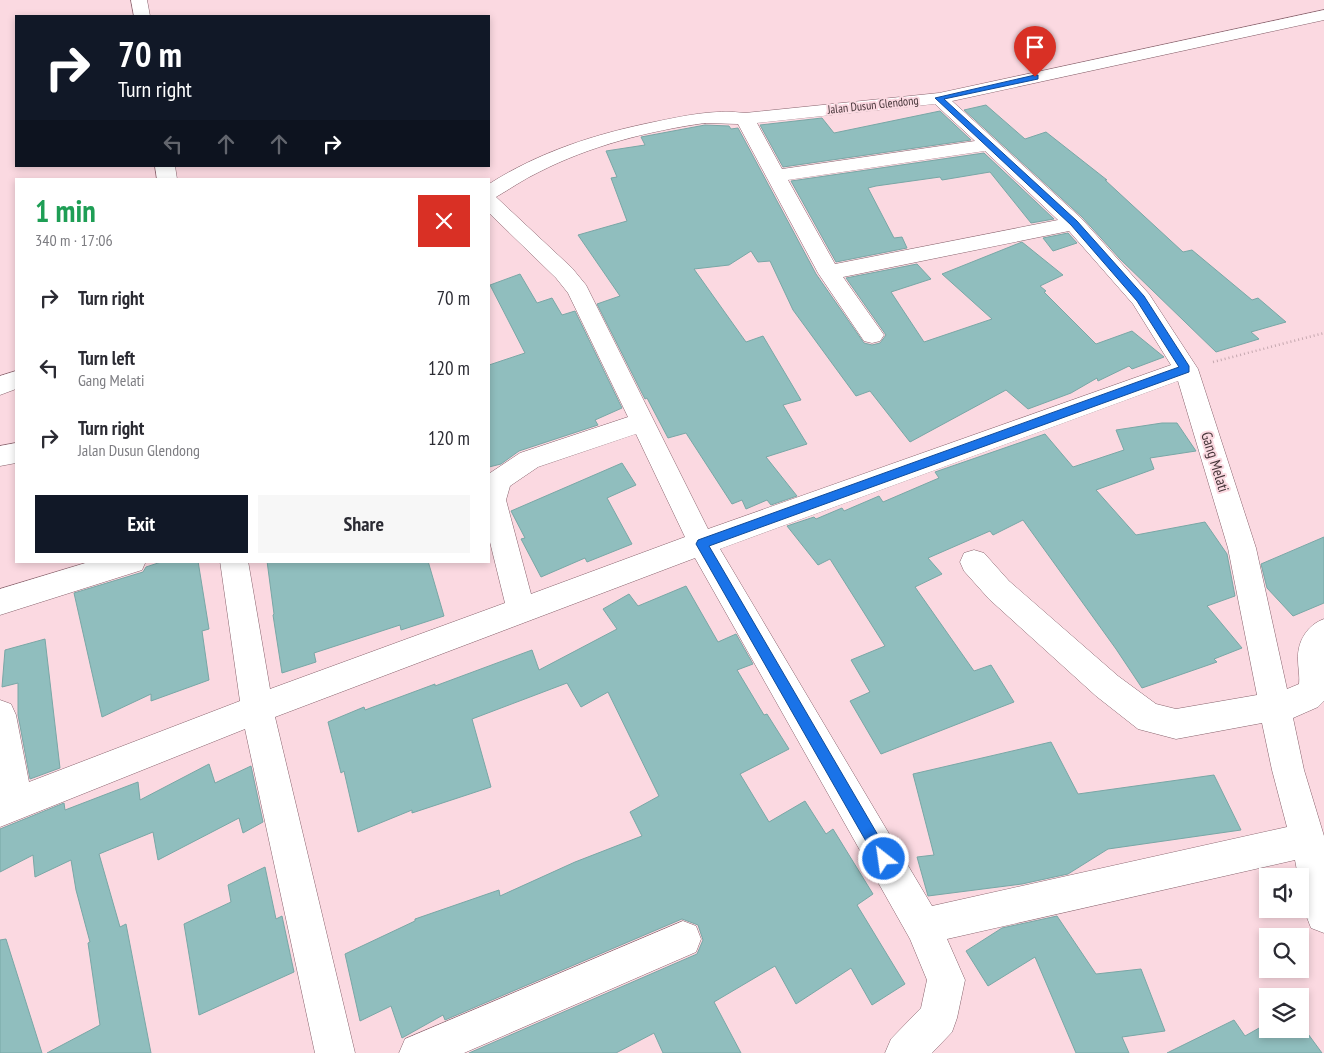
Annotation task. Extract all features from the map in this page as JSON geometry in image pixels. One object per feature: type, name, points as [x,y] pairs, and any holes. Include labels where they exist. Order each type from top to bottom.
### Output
[{"type":"street","points":[[139,0],[142,15]]},
{"type":"street","name":"Jalan Dusun Glendong","points":[[490,192],[516,174],[563,152],[623,133],[724,115],[745,119],[939,98],[1324,15]]},
{"type":"street","name":"Gang Melati","points":[[939,98],[1074,223],[1141,299],[1186,369],[1242,548],[1288,770],[1308,840],[1324,914]]},
{"type":"street","points":[[745,119],[829,274],[872,335]]},
{"type":"street","points":[[776,176],[990,145]]},
{"type":"street","points":[[490,203],[564,273],[578,290],[702,544],[923,926],[946,980],[938,1018],[905,1053]]},
{"type":"street","points":[[829,274],[1074,223]]},
{"type":"street","points":[[0,715],[8,807],[257,709],[520,611],[1186,369]]},
{"type":"street","points":[[0,386],[15,380]]},
{"type":"street","points":[[520,611],[493,500],[499,480],[528,460],[643,422]]},
{"type":"street","points":[[0,456],[15,453]]},
{"type":"street","points":[[974,562],[999,590],[1107,686],[1149,718],[1176,724],[1293,703],[1311,694],[1315,685],[1312,652],[1316,639],[1324,632]]},
{"type":"street","points":[[0,602],[126,563]]},
{"type":"street","points":[[234,563],[257,709],[335,1053]]},
{"type":"street","points":[[923,926],[1308,840]]},
{"type":"street","points":[[419,1053],[683,939]]},
{"type":"path","points":[[1186,369],[1324,333]]},
{"type":"building","points":[[986,105],[1025,139],[1046,132],[1107,180],[1105,180],[1183,252],[1192,250],[1252,300],[1258,298],[1286,322],[1251,332],[1259,339],[1216,352],[1120,259],[1082,217],[964,110]]},
{"type":"building","points":[[940,111],[971,140],[783,167],[760,125],[822,118],[834,133]]},
{"type":"building","points":[[705,125],[729,126],[731,129],[738,128],[816,274],[864,343],[872,345],[880,343],[886,335],[846,278],[917,264],[931,279],[891,292],[924,342],[992,319],[942,274],[1022,242],[1063,275],[1040,286],[1096,344],[1132,331],[1164,357],[1132,369],[1129,366],[1098,381],[1097,378],[1071,393],[1028,409],[1006,390],[910,442],[870,391],[856,396],[793,310],[770,261],[758,262],[751,251],[729,265],[694,269],[746,342],[763,336],[801,400],[783,405],[807,444],[766,457],[797,496],[771,505],[767,500],[746,509],[742,500],[732,504],[686,433],[668,438],[647,398],[645,399],[597,304],[620,296],[578,235],[627,221],[611,178],[617,177],[606,151],[645,145],[641,137]]},
{"type":"building","points":[[984,153],[1054,219],[1031,223],[990,172],[942,180],[940,177],[876,186],[868,188],[894,238],[902,237],[907,248],[836,262],[791,181]]},
{"type":"building","points":[[1068,233],[1077,243],[1053,251],[1043,238]]},
{"type":"building","points":[[520,274],[537,303],[552,298],[562,315],[575,311],[622,408],[595,420],[598,425],[519,451],[501,464],[490,467],[490,365],[525,353],[490,285]]},
{"type":"building","points":[[1162,423],[1177,423],[1196,451],[1150,458],[1154,469],[1096,490],[1136,535],[1205,522],[1227,554],[1235,596],[1207,606],[1242,648],[1214,659],[1217,662],[1142,688],[1023,520],[993,535],[990,531],[928,558],[942,574],[915,587],[974,671],[991,665],[1014,702],[881,754],[850,701],[870,692],[851,660],[885,646],[830,559],[818,565],[787,526],[814,517],[816,519],[842,508],[844,511],[879,496],[883,502],[939,478],[935,472],[1045,434],[1073,467],[1124,450],[1116,430]]},
{"type":"building","points":[[622,463],[636,485],[607,498],[632,544],[587,562],[585,558],[541,577],[521,539],[525,538],[511,511]]},
{"type":"building","points":[[1324,537],[1324,603],[1293,616],[1267,588],[1261,564]]},
{"type":"building","points":[[158,563],[198,563],[209,629],[202,631],[209,680],[151,701],[151,694],[102,717],[74,593],[143,572],[146,567]]},
{"type":"building","points":[[267,563],[429,563],[444,616],[401,630],[400,625],[314,653],[316,662],[282,673]]},
{"type":"building","points":[[686,586],[718,642],[736,634],[753,664],[737,670],[764,715],[767,714],[789,749],[740,774],[769,822],[805,801],[826,834],[833,829],[873,894],[857,905],[905,984],[872,1005],[851,968],[796,1004],[775,966],[714,1002],[741,1053],[663,1053],[654,1033],[616,1053],[469,1053],[697,954],[703,940],[698,925],[682,919],[445,1020],[443,1015],[402,1038],[391,1006],[360,1021],[345,954],[415,921],[415,919],[499,890],[500,896],[575,862],[642,836],[630,812],[659,796],[608,692],[581,707],[567,683],[472,719],[491,787],[412,813],[412,810],[358,832],[344,771],[341,773],[328,722],[364,707],[365,710],[532,650],[539,670],[617,629],[603,609],[629,594],[638,606]]},
{"type":"building","points":[[45,639],[60,768],[30,779],[18,715],[18,683],[2,687],[5,650]]},
{"type":"building","points":[[1051,742],[1078,794],[1214,775],[1241,830],[1108,849],[1068,874],[1022,884],[928,896],[917,857],[934,855],[913,774]]},
{"type":"building","points":[[209,764],[215,783],[251,766],[263,822],[243,833],[239,818],[158,860],[153,832],[99,854],[120,927],[126,924],[151,1053],[47,1053],[100,1025],[88,943],[90,942],[76,890],[71,860],[35,877],[33,855],[0,872],[0,829],[64,803],[65,810],[138,782],[140,800]]},
{"type":"building","points":[[265,867],[276,919],[282,916],[294,972],[199,1015],[184,924],[231,902],[228,885]]},
{"type":"building","points":[[1057,916],[1096,974],[1141,969],[1165,1031],[1122,1037],[1129,1053],[1076,1053],[1035,957],[988,986],[966,951],[1002,928]]},
{"type":"building","points":[[6,939],[42,1053],[0,1053],[0,940]]},
{"type":"building","points":[[1234,1020],[1245,1036],[1259,1028],[1259,1038],[1309,1038],[1309,1035],[1322,1053],[1167,1053]]},
{"type":"route","points":[[884,859],[702,544],[783,513],[1186,369],[1141,299],[1074,223],[939,98],[1035,77]]}]
